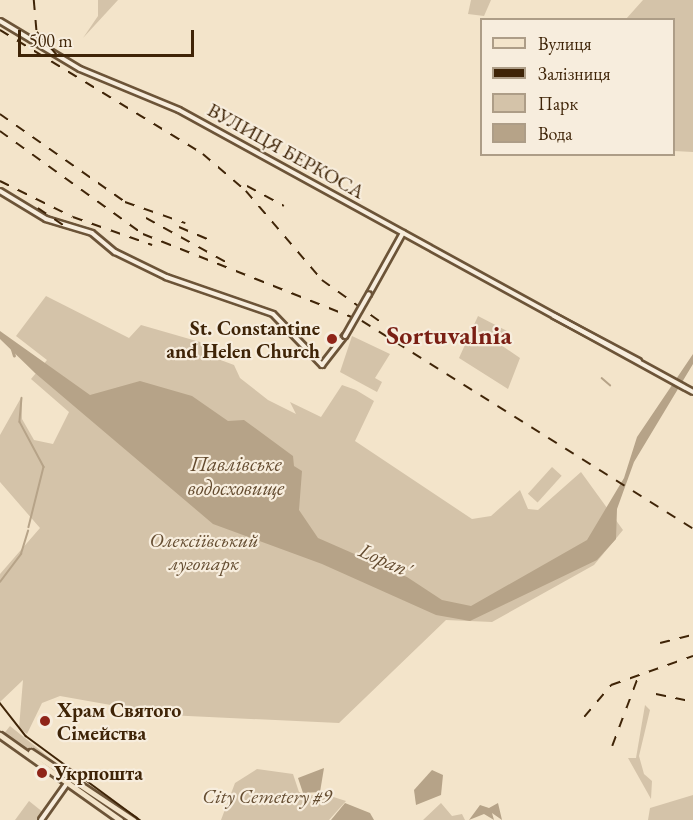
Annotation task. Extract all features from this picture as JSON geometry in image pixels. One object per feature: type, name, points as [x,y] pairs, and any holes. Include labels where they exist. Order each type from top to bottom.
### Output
[{"type":"main road","points":[[0,735],[133,820]]},
{"type":"main road","points":[[70,779],[120,820]]},
{"type":"street","name":"ВУЛИЦЯ БЕРКОСА","points":[[0,21],[80,69],[180,110],[693,392]]},
{"type":"street","points":[[0,190],[46,219],[92,233],[115,252],[166,277],[273,314],[322,365],[345,336],[403,233]]},
{"type":"street","points":[[41,820],[70,779]]},
{"type":"green space","points":[[98,0],[118,0],[83,38],[98,16]]},
{"type":"green space","points":[[471,0],[491,0],[484,16],[468,14]]},
{"type":"green space","points":[[643,0],[693,0],[693,152],[675,151],[675,18],[627,18]]},
{"type":"green space","name":"Олексіївський лугопарк","points":[[46,296],[129,338],[141,325],[200,342],[210,356],[234,365],[240,378],[268,400],[296,414],[290,402],[321,417],[342,385],[356,390],[374,401],[355,441],[472,519],[491,516],[520,490],[528,509],[538,510],[581,472],[623,530],[594,565],[492,622],[446,620],[339,723],[167,715],[60,696],[42,703],[27,734],[19,728],[23,680],[0,702],[0,574],[40,528],[0,482],[0,435],[22,396],[22,419],[34,440],[53,444],[69,412],[31,379],[47,360],[16,336]]},
{"type":"green space","points":[[478,316],[509,332],[501,345],[520,358],[508,389],[459,358]]},
{"type":"green space","points":[[352,336],[390,354],[375,378],[382,382],[377,392],[340,372]]},
{"type":"green space","points":[[552,467],[562,476],[538,502],[528,494]]},
{"type":"green space","points":[[645,705],[650,710],[639,756],[644,774],[652,781],[651,799],[628,758],[636,758]]},
{"type":"green space","points":[[10,726],[72,776],[66,786],[19,754],[22,750],[2,736]]},
{"type":"green space","name":"City Cemetery #9","points":[[257,769],[293,774],[299,792],[309,796],[321,793],[346,801],[329,820],[221,820],[235,783]]},
{"type":"green space","points":[[693,795],[693,820],[648,820],[650,808]]},
{"type":"green space","points":[[29,801],[44,813],[38,820],[15,820]]},
{"type":"green space","points":[[441,803],[452,816],[462,814],[465,820],[423,820]]},
{"type":"water","name":"Павлівське водосховище","points":[[0,331],[90,395],[140,381],[192,396],[228,421],[244,420],[293,456],[294,466],[302,471],[299,510],[318,538],[407,577],[442,600],[471,606],[587,540],[624,478],[637,437],[693,354],[693,364],[634,462],[617,509],[616,539],[597,560],[470,621],[436,615],[322,564],[213,524],[35,373],[0,339]]},
{"type":"water","points":[[324,768],[320,792],[303,793],[298,778]]},
{"type":"water","points":[[432,770],[443,775],[441,795],[416,805],[414,790]]},
{"type":"water","points":[[345,803],[370,813],[374,820],[331,820]]},
{"type":"water","points":[[498,803],[502,820],[492,813],[494,820],[484,814],[469,820],[480,805],[489,808]]},
{"type":"waterway","name":"Lopan'","points":[[11,346],[14,356]]},
{"type":"waterway","points":[[602,378],[610,385]]},
{"type":"waterway","points":[[22,398],[20,422],[44,467],[29,527]]},
{"type":"waterway","points":[[0,582],[21,554],[28,531]]},
{"type":"tram line","points":[[0,703],[26,736],[140,820]]},
{"type":"railway","points":[[34,0],[37,32],[63,62]]},
{"type":"railway","points":[[0,30],[203,154],[246,191],[322,280],[382,323]]},
{"type":"railway","points":[[0,114],[125,202],[185,223]]},
{"type":"railway","points":[[0,131],[143,234],[362,321],[693,529]]},
{"type":"railway","points":[[0,181],[73,217],[152,245]]},
{"type":"railway","points":[[247,186],[284,206]]},
{"type":"railway","points":[[38,208],[65,226]]},
{"type":"railway","points":[[146,218],[228,263]]},
{"type":"railway","points":[[179,227],[210,240]]},
{"type":"railway","points":[[660,643],[693,635]]},
{"type":"railway","points":[[584,717],[611,685],[693,656]]},
{"type":"railway","points":[[612,746],[639,674]]},
{"type":"railway","points":[[656,694],[693,702]]},
{"type":"place","name":"St. Constantine and Helen Church","points":[[332,339]]},
{"type":"place","name":"Храм Святого Сімейства","points":[[45,721]]},
{"type":"place","name":"Укрпошта","points":[[42,773]]},
{"type":"district","name":"Sortuvalnia","points":[[449,336]]}]
